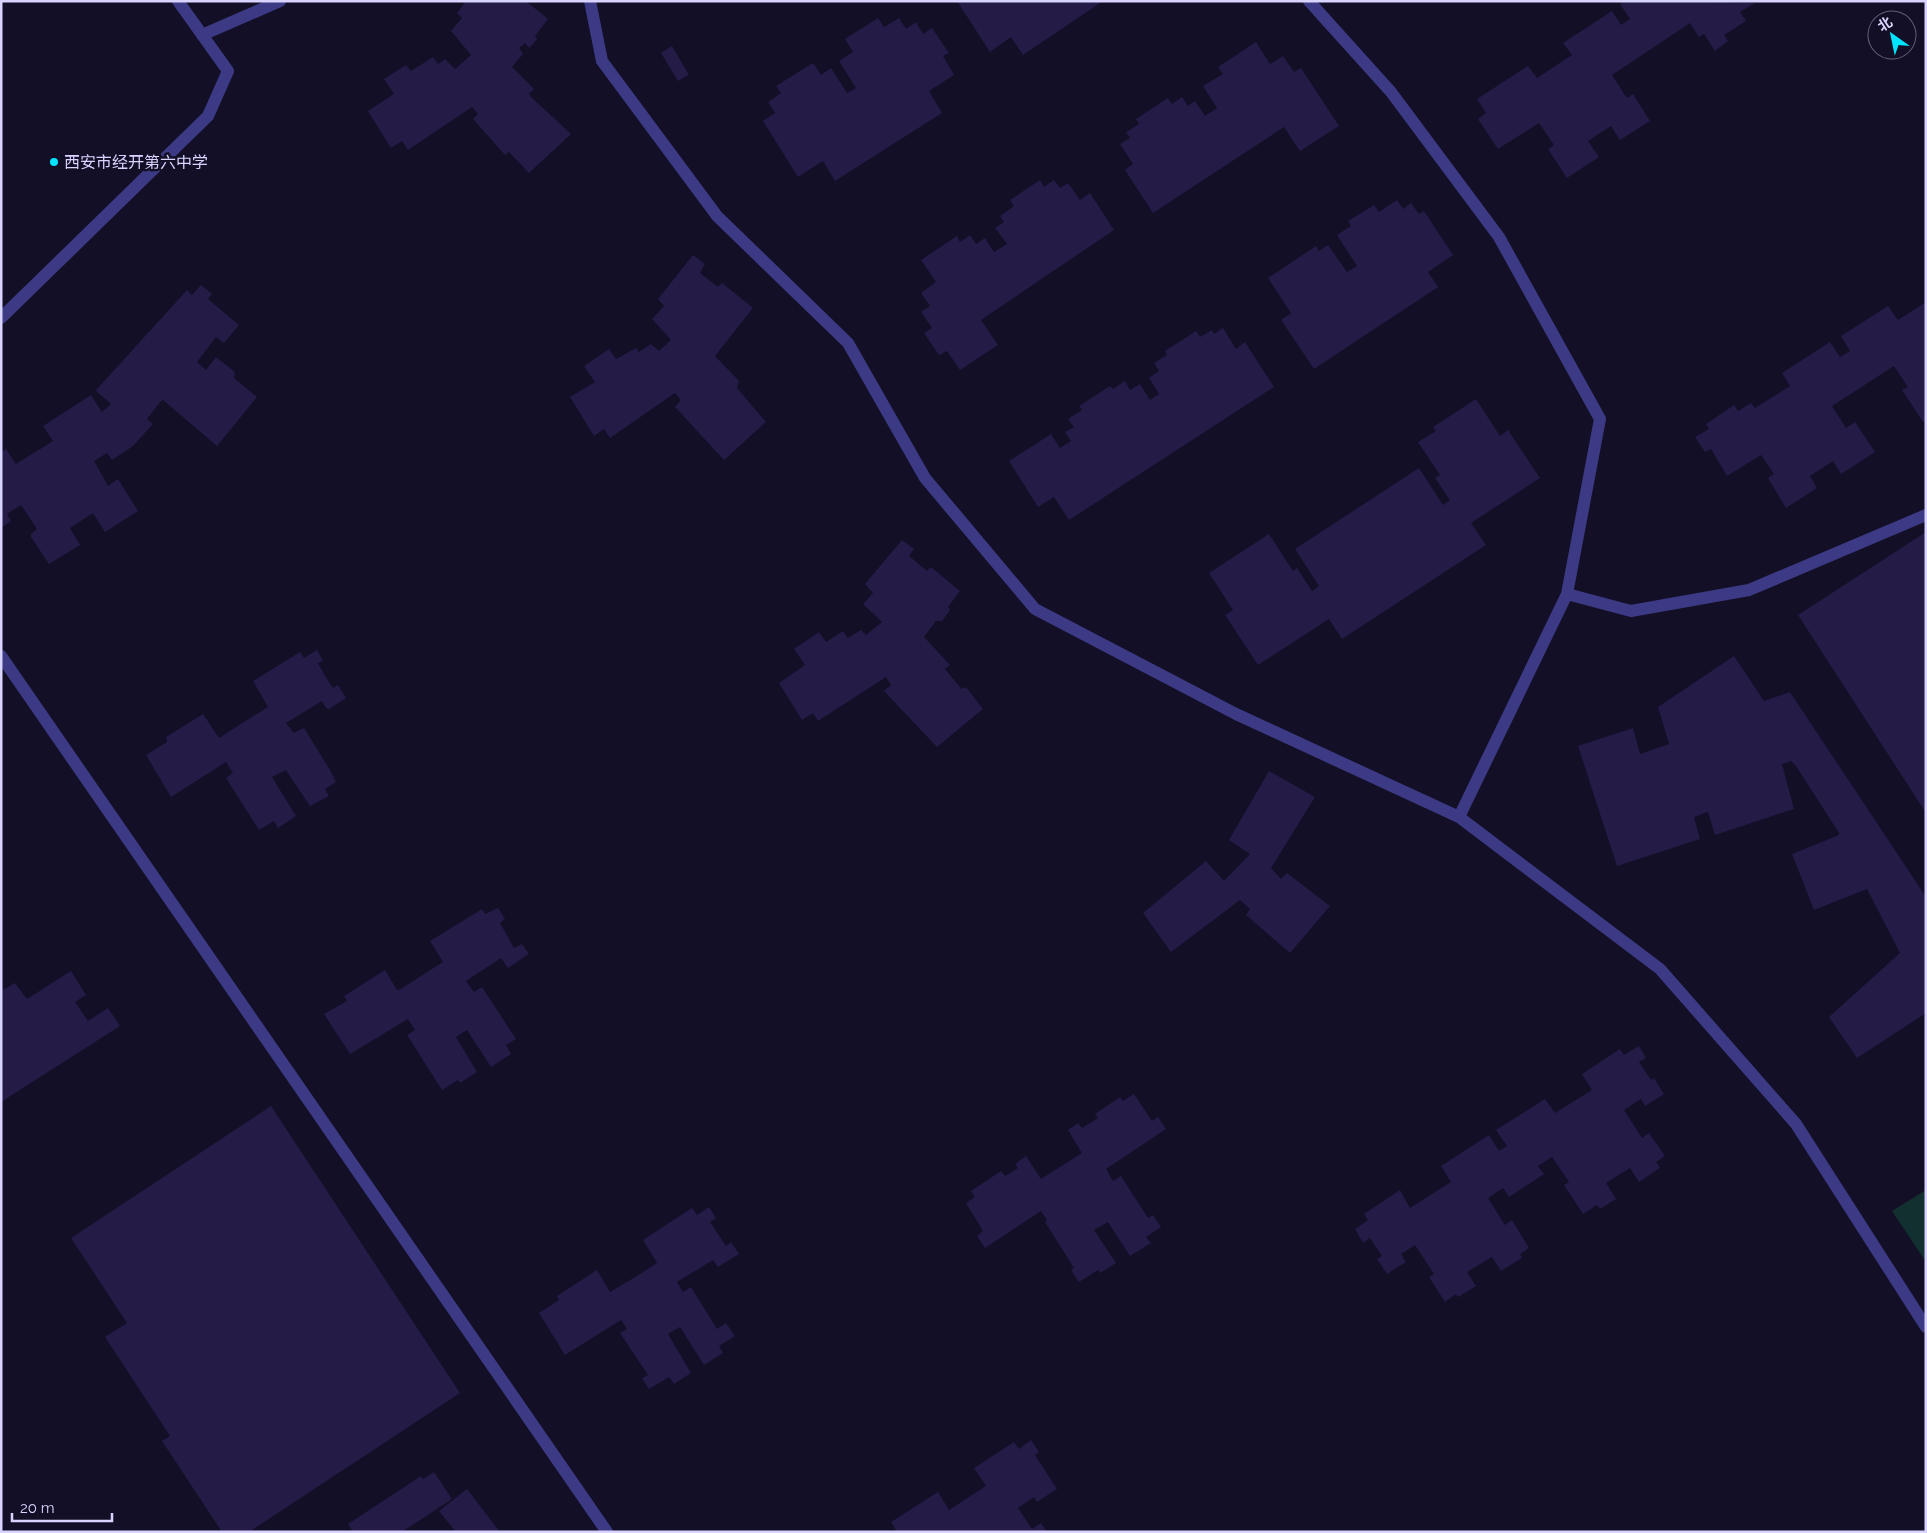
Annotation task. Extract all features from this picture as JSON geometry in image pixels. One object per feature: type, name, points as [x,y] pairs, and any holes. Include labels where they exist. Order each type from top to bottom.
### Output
[{"type":"street","points":[[1,318],[208,116],[228,71],[178,1]]},
{"type":"street","points":[[202,35],[280,1]]},
{"type":"street","points":[[590,1],[602,61],[717,216],[848,343],[925,478],[1035,609],[1236,714],[1460,816],[1660,968],[1796,1124],[1926,1327]]},
{"type":"street","points":[[1309,1],[1391,92],[1499,237],[1600,419],[1567,594],[1460,816]]},
{"type":"street","points":[[1567,594],[1631,611],[1749,590],[1926,515]]},
{"type":"street","points":[[1,656],[607,1532]]},
{"type":"green space","points":[[1926,1190],[1926,1262],[1892,1211]]},
{"type":"building","points":[[466,1],[526,1],[548,19],[535,36],[537,39],[529,48],[525,43],[519,48],[523,54],[512,67],[534,89],[529,94],[531,97],[571,134],[529,173],[509,152],[505,155],[473,119],[478,114],[472,107],[408,150],[402,141],[391,148],[368,111],[394,94],[384,79],[406,65],[411,71],[433,57],[438,64],[445,59],[455,69],[471,55],[451,31],[462,18],[457,13]]},
{"type":"building","points":[[957,1],[1103,1],[1023,55],[1011,37],[990,52]]},
{"type":"building","points":[[1624,1],[1755,3],[1740,12],[1746,21],[1724,35],[1728,41],[1715,51],[1704,34],[1699,37],[1690,23],[1612,75],[1627,98],[1633,94],[1650,121],[1620,140],[1611,126],[1588,141],[1599,157],[1567,178],[1548,149],[1554,145],[1539,123],[1498,149],[1478,119],[1486,113],[1477,99],[1528,66],[1537,78],[1572,55],[1563,43],[1612,11],[1621,25],[1630,19],[1620,4]]},
{"type":"building","points":[[878,18],[884,27],[899,18],[906,29],[916,22],[923,34],[932,28],[949,53],[943,56],[954,75],[929,91],[942,113],[835,181],[823,161],[798,177],[763,121],[775,113],[768,102],[781,93],[776,86],[813,63],[821,75],[831,68],[847,93],[856,88],[839,61],[853,52],[845,39]]},
{"type":"building","points":[[1256,42],[1270,64],[1283,56],[1294,72],[1301,68],[1339,126],[1300,151],[1284,127],[1153,213],[1125,170],[1133,164],[1120,144],[1130,138],[1126,132],[1139,124],[1136,119],[1168,98],[1172,104],[1182,97],[1188,106],[1195,101],[1205,116],[1217,108],[1203,86],[1223,74],[1218,67]]},
{"type":"building","points":[[672,46],[689,75],[678,81],[661,53]]},
{"type":"building","points":[[1040,180],[1044,187],[1054,180],[1060,188],[1068,183],[1080,200],[1090,193],[1114,230],[981,320],[998,345],[960,370],[947,351],[939,355],[924,333],[932,328],[921,312],[930,306],[921,293],[936,282],[921,260],[957,236],[960,242],[970,235],[976,244],[985,238],[994,252],[1007,244],[995,228],[1004,222],[1000,216],[1014,206],[1010,200]]},
{"type":"building","points":[[1397,200],[1403,209],[1411,203],[1419,214],[1424,211],[1453,255],[1428,272],[1438,287],[1314,369],[1281,320],[1291,313],[1268,278],[1316,246],[1319,251],[1328,245],[1347,272],[1357,266],[1337,235],[1351,226],[1348,221],[1374,205],[1379,212]]},
{"type":"building","points":[[693,255],[705,264],[700,273],[718,287],[722,283],[753,308],[715,356],[739,381],[737,388],[766,422],[724,460],[675,407],[681,400],[675,393],[610,438],[604,429],[594,436],[570,397],[595,382],[584,366],[609,349],[616,359],[636,348],[639,352],[651,344],[659,351],[671,340],[652,319],[664,306],[658,299]]},
{"type":"building","points":[[201,285],[212,294],[208,299],[239,325],[224,343],[216,337],[197,362],[206,370],[216,357],[235,372],[234,378],[257,397],[217,446],[163,400],[161,401],[147,419],[153,424],[133,446],[112,460],[107,453],[94,461],[108,486],[118,479],[138,511],[105,532],[93,513],[70,528],[80,545],[49,564],[31,537],[31,534],[37,529],[21,505],[7,514],[11,521],[1,528],[1,452],[6,449],[16,464],[53,441],[43,426],[91,395],[102,412],[111,404],[96,391],[97,389],[187,290],[192,295]]},
{"type":"building","points":[[1926,302],[1926,421],[1923,422],[1902,390],[1908,387],[1894,366],[1832,406],[1846,428],[1855,422],[1875,452],[1841,474],[1833,461],[1810,476],[1817,488],[1786,508],[1768,478],[1774,474],[1761,455],[1727,476],[1711,449],[1705,452],[1695,437],[1709,429],[1706,424],[1734,405],[1738,411],[1751,403],[1755,408],[1790,386],[1782,373],[1830,342],[1840,357],[1850,351],[1841,336],[1888,306],[1898,320]]},
{"type":"building","points":[[1223,328],[1236,349],[1245,342],[1274,387],[1069,520],[1054,497],[1038,507],[1009,461],[1051,434],[1060,448],[1071,441],[1065,432],[1074,427],[1068,419],[1082,410],[1079,406],[1110,386],[1113,389],[1125,381],[1130,390],[1140,384],[1150,400],[1159,394],[1149,378],[1159,371],[1154,363],[1167,355],[1165,351],[1196,331],[1200,337],[1212,330],[1214,334]]},
{"type":"building","points":[[1476,399],[1500,436],[1508,430],[1540,478],[1471,523],[1486,545],[1342,639],[1329,619],[1258,665],[1225,615],[1233,610],[1209,573],[1269,534],[1293,571],[1297,568],[1312,591],[1319,586],[1295,549],[1419,468],[1443,505],[1450,500],[1435,478],[1440,475],[1418,442],[1436,431],[1433,427]]},
{"type":"building","points":[[1926,532],[1926,813],[1798,615]]},
{"type":"building","points":[[902,540],[914,549],[909,556],[927,571],[931,567],[960,591],[948,607],[950,610],[942,621],[936,621],[924,637],[950,665],[945,669],[961,689],[966,687],[983,709],[937,747],[884,691],[891,685],[886,677],[818,721],[813,713],[802,720],[779,683],[805,665],[794,649],[819,632],[826,642],[843,631],[848,638],[861,630],[866,635],[882,622],[863,604],[873,593],[865,584]]},
{"type":"building","points":[[317,650],[323,661],[318,663],[327,679],[333,688],[338,685],[346,698],[329,709],[326,708],[322,701],[286,723],[294,733],[304,728],[330,770],[336,782],[325,789],[329,796],[310,806],[286,770],[272,777],[296,816],[278,828],[274,821],[259,830],[226,778],[233,773],[226,762],[171,797],[146,755],[167,742],[166,737],[203,714],[219,738],[268,707],[253,681],[300,652],[304,658]]},
{"type":"building","points":[[1734,656],[1764,701],[1790,692],[1926,897],[1926,1013],[1857,1058],[1829,1017],[1900,953],[1867,889],[1814,910],[1792,854],[1839,835],[1839,833],[1796,766],[1791,761],[1782,764],[1794,809],[1715,835],[1708,812],[1694,817],[1700,839],[1617,866],[1578,746],[1633,728],[1640,754],[1669,744],[1658,707]]},
{"type":"building","points":[[1269,771],[1315,797],[1271,868],[1281,879],[1287,873],[1330,906],[1290,953],[1246,915],[1250,909],[1240,900],[1171,952],[1143,913],[1206,861],[1224,881],[1250,854],[1229,840]]},
{"type":"building","points":[[498,908],[505,919],[500,923],[514,948],[522,944],[529,954],[508,968],[501,958],[466,981],[474,992],[482,987],[516,1039],[506,1045],[511,1054],[491,1067],[467,1030],[456,1037],[477,1072],[460,1083],[458,1080],[442,1090],[407,1035],[415,1030],[408,1019],[350,1054],[324,1014],[347,1001],[344,996],[385,970],[397,990],[399,990],[443,962],[430,941],[482,909],[485,914]]},
{"type":"building","points":[[71,971],[86,995],[75,1002],[88,1021],[108,1008],[120,1026],[1,1102],[1,991],[15,983],[27,999]]},
{"type":"building","points":[[1639,1046],[1646,1058],[1639,1062],[1651,1080],[1654,1078],[1664,1094],[1645,1106],[1641,1099],[1624,1110],[1642,1138],[1649,1133],[1665,1156],[1656,1162],[1660,1168],[1639,1182],[1630,1168],[1606,1183],[1616,1199],[1600,1209],[1597,1205],[1583,1214],[1564,1185],[1569,1182],[1552,1157],[1538,1166],[1544,1174],[1509,1197],[1503,1188],[1488,1198],[1505,1225],[1512,1220],[1529,1248],[1520,1254],[1522,1258],[1501,1271],[1492,1257],[1467,1272],[1476,1286],[1458,1297],[1456,1294],[1445,1302],[1429,1277],[1434,1274],[1415,1245],[1401,1254],[1406,1262],[1387,1274],[1377,1259],[1382,1256],[1370,1238],[1363,1243],[1355,1229],[1368,1220],[1364,1214],[1400,1190],[1410,1208],[1451,1182],[1441,1166],[1489,1135],[1499,1151],[1507,1146],[1496,1130],[1545,1099],[1555,1113],[1592,1090],[1582,1074],[1620,1049],[1624,1055]]},
{"type":"building","points":[[1134,1094],[1152,1121],[1158,1117],[1166,1129],[1106,1169],[1113,1181],[1121,1176],[1148,1218],[1153,1215],[1161,1227],[1146,1237],[1151,1243],[1130,1256],[1108,1222],[1094,1230],[1116,1263],[1100,1273],[1098,1270],[1079,1282],[1071,1270],[1074,1268],[1045,1222],[1047,1220],[1041,1211],[985,1248],[977,1236],[983,1231],[966,1203],[975,1197],[971,1191],[1001,1171],[1005,1176],[1018,1168],[1015,1164],[1026,1156],[1041,1179],[1082,1153],[1068,1130],[1078,1123],[1082,1128],[1098,1118],[1095,1114],[1120,1097],[1123,1101]]},
{"type":"building","points":[[271,1106],[460,1393],[249,1532],[222,1532],[162,1441],[170,1436],[105,1337],[127,1323],[71,1238]]},
{"type":"building","points":[[709,1207],[716,1218],[710,1222],[726,1246],[731,1242],[739,1254],[718,1267],[713,1260],[677,1282],[683,1292],[691,1287],[717,1329],[726,1323],[735,1336],[719,1346],[723,1353],[704,1365],[680,1327],[668,1334],[691,1373],[674,1384],[669,1377],[649,1389],[642,1378],[648,1375],[620,1333],[627,1329],[621,1320],[565,1355],[539,1313],[559,1300],[557,1296],[597,1270],[610,1292],[637,1276],[657,1263],[643,1240],[692,1208],[697,1215]]},
{"type":"building","points":[[1031,1440],[1039,1452],[1035,1455],[1057,1489],[1037,1502],[1034,1497],[1018,1508],[1032,1529],[1041,1523],[1047,1532],[897,1532],[891,1522],[938,1492],[949,1510],[986,1486],[974,1468],[1014,1442],[1019,1449]]},
{"type":"building","points":[[434,1472],[452,1499],[402,1532],[353,1532],[348,1524],[421,1476],[423,1479]]},
{"type":"building","points":[[467,1489],[500,1532],[456,1532],[439,1511]]},
{"type":"place","name":"西安市经开第六中学","points":[[54,162]]}]
